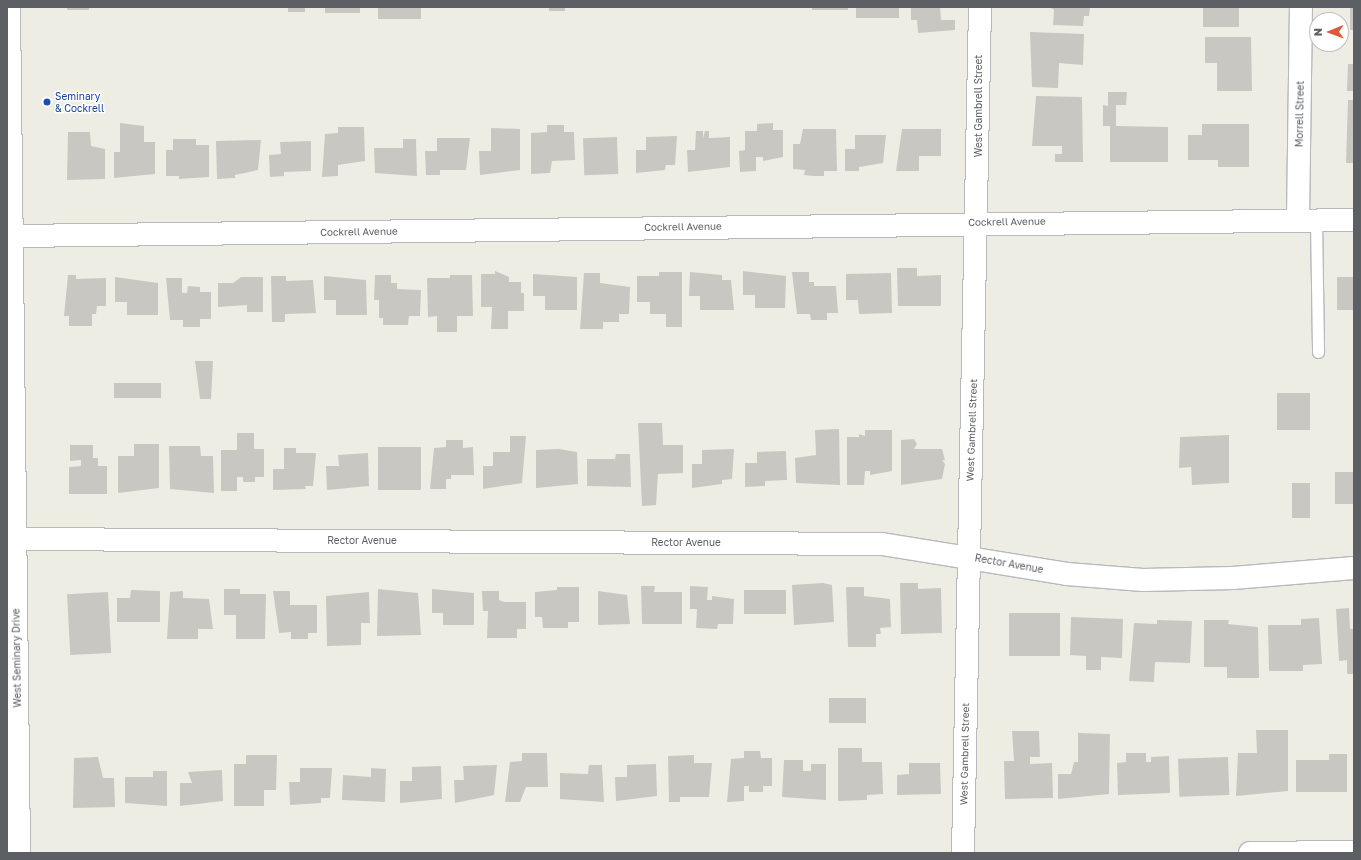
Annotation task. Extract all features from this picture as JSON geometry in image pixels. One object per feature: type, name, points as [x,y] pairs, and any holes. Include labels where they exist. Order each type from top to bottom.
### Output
[{"type":"street","name":"West Seminary Drive","points":[[9,7],[9,172],[12,236],[10,412],[16,539],[13,753],[20,853]]},
{"type":"street","name":"West Gambrell Street","points":[[963,853],[978,223],[980,7]]},
{"type":"street","name":"Morrell Street","points":[[1301,7],[1307,220]]},
{"type":"street","name":"Cockrell Avenue","points":[[12,236],[978,223],[1354,220]]},
{"type":"street","name":"Rector Avenue","points":[[16,539],[882,544],[1067,574],[1143,580],[1233,578],[1354,568]]},
{"type":"street","points":[[1250,853],[1354,852]]},
{"type":"lane","points":[[1307,220],[1318,352]]},
{"type":"building","points":[[67,7],[89,7],[89,10],[67,10]]},
{"type":"building","points":[[288,7],[305,7],[305,12],[288,12]]},
{"type":"building","points":[[325,7],[360,7],[360,13],[325,13]]},
{"type":"building","points":[[378,7],[421,7],[421,19],[378,19]]},
{"type":"building","points":[[549,7],[565,7],[565,11],[549,11]]},
{"type":"building","points":[[812,7],[848,7],[848,10],[812,10]]},
{"type":"building","points":[[856,7],[899,7],[899,18],[856,18]]},
{"type":"building","points":[[911,7],[940,7],[941,20],[955,20],[955,30],[918,33],[917,20],[911,20]]},
{"type":"building","points":[[1050,7],[1090,7],[1089,16],[1084,16],[1083,26],[1053,25],[1054,10]]},
{"type":"building","points":[[1203,7],[1239,7],[1239,27],[1203,27]]},
{"type":"building","points":[[1350,7],[1354,7],[1354,30],[1350,30]]},
{"type":"building","points":[[1030,32],[1084,34],[1083,65],[1059,63],[1058,88],[1032,87]]},
{"type":"building","points":[[1205,37],[1251,37],[1252,91],[1217,91],[1217,63],[1205,63]]},
{"type":"building","points":[[1348,64],[1354,64],[1354,91],[1347,91]]},
{"type":"building","points":[[1108,92],[1127,92],[1126,105],[1116,105],[1116,126],[1168,127],[1168,162],[1110,162],[1110,126],[1103,126],[1103,105],[1108,106]]},
{"type":"building","points":[[1036,96],[1082,97],[1083,162],[1055,162],[1055,154],[1062,154],[1062,146],[1032,146]]},
{"type":"building","points":[[1348,100],[1354,100],[1354,163],[1346,163]]},
{"type":"building","points":[[120,123],[144,126],[144,142],[155,142],[155,174],[114,178],[114,152],[120,152]]},
{"type":"building","points":[[773,123],[773,130],[783,130],[783,157],[763,161],[763,157],[756,157],[756,171],[740,172],[739,151],[745,150],[745,131],[757,131],[757,124]]},
{"type":"building","points":[[1202,124],[1249,124],[1249,167],[1218,167],[1218,160],[1188,160],[1188,135],[1202,135]]},
{"type":"building","points":[[547,125],[564,125],[564,132],[574,132],[575,160],[552,161],[550,173],[531,174],[531,133],[547,132]]},
{"type":"building","points":[[338,127],[364,127],[365,161],[338,165],[338,176],[322,177],[325,134],[338,133]]},
{"type":"building","points":[[491,128],[520,129],[520,170],[480,175],[479,151],[491,151]]},
{"type":"building","points":[[803,129],[836,129],[837,171],[824,171],[824,176],[814,176],[804,175],[805,170],[793,169],[793,144],[800,144]]},
{"type":"building","points":[[902,129],[941,129],[941,156],[919,156],[919,171],[896,171]]},
{"type":"building","points":[[696,131],[703,131],[703,138],[705,131],[709,131],[709,138],[730,137],[730,167],[688,172],[687,150],[695,150]]},
{"type":"building","points":[[68,132],[90,132],[91,146],[105,149],[105,179],[67,180]]},
{"type":"building","points":[[855,135],[886,135],[883,163],[859,167],[859,171],[845,171],[845,149],[855,149]]},
{"type":"building","points":[[677,136],[675,165],[666,165],[665,170],[636,173],[636,150],[646,150],[646,137]]},
{"type":"building","points":[[617,137],[618,174],[584,175],[583,138]]},
{"type":"building","points":[[437,138],[470,138],[466,170],[440,170],[440,175],[426,175],[425,151],[437,151]]},
{"type":"building","points":[[173,139],[196,139],[196,145],[209,145],[209,177],[179,179],[179,176],[166,176],[166,150],[173,150]]},
{"type":"building","points":[[403,139],[416,139],[417,176],[375,173],[374,148],[403,148]]},
{"type":"building","points":[[261,140],[258,170],[235,175],[235,178],[217,179],[216,141]]},
{"type":"building","points":[[311,141],[311,171],[284,172],[284,176],[270,177],[269,155],[281,154],[280,142]]},
{"type":"building","points":[[897,268],[917,268],[917,276],[941,275],[941,306],[898,306]]},
{"type":"building","points":[[495,271],[509,277],[509,282],[521,282],[521,293],[524,293],[524,311],[508,311],[508,329],[491,329],[492,307],[481,307],[481,274],[495,274]]},
{"type":"building","points":[[743,271],[786,276],[785,308],[755,308],[755,295],[743,295]]},
{"type":"building","points":[[659,272],[682,272],[682,327],[666,327],[666,314],[650,314],[650,302],[637,302],[637,276],[659,276]]},
{"type":"building","points":[[690,272],[722,275],[722,280],[731,280],[734,310],[700,310],[700,296],[689,296]]},
{"type":"building","points":[[792,272],[809,272],[809,282],[814,282],[814,286],[836,286],[838,313],[827,313],[827,320],[811,320],[810,314],[797,314]]},
{"type":"building","points":[[584,273],[600,273],[600,283],[630,287],[629,314],[619,314],[619,322],[603,322],[603,329],[580,329]]},
{"type":"building","points":[[891,273],[892,313],[859,314],[858,300],[846,300],[846,274]]},
{"type":"building","points":[[533,274],[577,277],[577,310],[545,310],[545,296],[533,296]]},
{"type":"building","points":[[68,275],[76,275],[76,279],[106,278],[106,306],[97,306],[96,314],[92,314],[92,326],[69,326],[69,316],[64,316]]},
{"type":"building","points":[[375,275],[391,275],[391,283],[397,283],[397,289],[421,290],[420,316],[409,316],[408,325],[383,325],[383,318],[379,318],[379,300],[374,300]]},
{"type":"building","points":[[450,275],[472,275],[473,316],[457,316],[457,332],[437,332],[437,316],[428,317],[427,278],[450,278]]},
{"type":"building","points":[[271,276],[286,276],[286,281],[313,280],[316,313],[285,314],[285,322],[272,322]]},
{"type":"building","points":[[324,276],[366,280],[367,315],[336,315],[336,300],[324,300]]},
{"type":"building","points":[[115,277],[158,283],[158,315],[127,315],[127,302],[115,302]]},
{"type":"building","points":[[241,277],[263,277],[263,312],[247,312],[247,305],[218,307],[218,283],[233,283]]},
{"type":"building","points":[[1337,277],[1354,277],[1354,310],[1337,310]]},
{"type":"building","points":[[166,278],[182,278],[182,293],[187,293],[188,286],[200,287],[200,292],[211,292],[211,319],[200,319],[200,327],[183,327],[183,320],[170,320]]},
{"type":"building","points":[[195,361],[213,361],[211,399],[200,399]]},
{"type":"building","points":[[114,383],[161,383],[161,398],[114,398]]},
{"type":"building","points":[[1277,393],[1310,393],[1310,430],[1277,430]]},
{"type":"building","points":[[638,423],[662,423],[663,445],[683,445],[683,473],[658,474],[656,505],[642,506]]},
{"type":"building","points":[[839,429],[840,485],[796,483],[795,458],[816,455],[815,430]]},
{"type":"building","points":[[865,430],[892,430],[892,471],[870,475],[870,471],[865,471],[864,485],[847,485],[847,437],[859,437],[859,434],[865,436]]},
{"type":"building","points":[[237,433],[254,433],[254,449],[264,449],[264,477],[255,477],[255,482],[243,482],[243,477],[237,477],[237,491],[221,491],[221,450],[237,450]]},
{"type":"building","points":[[1229,435],[1229,483],[1192,485],[1191,467],[1179,468],[1180,437]]},
{"type":"building","points":[[510,436],[526,436],[522,483],[483,489],[483,466],[493,466],[493,452],[510,452]]},
{"type":"building","points":[[914,439],[917,444],[914,449],[942,449],[945,460],[942,460],[945,464],[942,479],[901,485],[901,440]]},
{"type":"building","points":[[446,440],[463,440],[463,448],[473,447],[474,475],[451,475],[451,479],[446,479],[446,489],[430,489],[434,448],[446,447]]},
{"type":"building","points":[[134,444],[159,444],[159,488],[118,493],[118,456],[134,456]]},
{"type":"building","points":[[70,445],[93,445],[93,458],[98,458],[98,466],[107,466],[107,494],[69,494],[69,467],[81,466],[81,460],[70,461]]},
{"type":"building","points":[[169,446],[200,446],[201,456],[213,456],[214,493],[170,489]]},
{"type":"building","points":[[378,447],[421,447],[421,490],[378,490]]},
{"type":"building","points":[[284,448],[296,448],[296,453],[316,453],[313,486],[305,486],[306,489],[273,490],[273,469],[284,469]]},
{"type":"building","points":[[559,449],[577,452],[578,484],[536,488],[536,450]]},
{"type":"building","points":[[734,449],[732,479],[722,480],[722,484],[692,488],[692,464],[702,464],[702,450]]},
{"type":"building","points":[[786,451],[787,480],[765,481],[765,486],[745,487],[745,463],[757,463],[757,452]]},
{"type":"building","points":[[368,453],[369,486],[327,490],[326,466],[339,466],[338,455]]},
{"type":"building","points":[[616,454],[630,454],[631,487],[587,486],[587,459],[615,459]]},
{"type":"building","points":[[1335,472],[1354,472],[1354,504],[1335,504]]},
{"type":"building","points":[[1292,483],[1310,483],[1310,518],[1292,518]]},
{"type":"building","points":[[823,583],[832,585],[834,622],[794,625],[792,585]]},
{"type":"building","points":[[900,583],[918,583],[918,589],[941,588],[942,633],[901,634]]},
{"type":"building","points":[[641,586],[655,586],[654,592],[682,592],[682,624],[642,624]]},
{"type":"building","points":[[690,586],[708,587],[707,600],[712,600],[712,596],[734,599],[733,624],[718,624],[717,629],[696,628],[697,609],[690,609]]},
{"type":"building","points":[[557,587],[579,587],[579,622],[568,622],[568,628],[543,628],[542,617],[535,617],[535,592],[557,590]]},
{"type":"building","points":[[846,587],[864,587],[864,596],[890,599],[891,627],[880,628],[881,634],[876,634],[876,647],[848,647]]},
{"type":"building","points":[[224,589],[240,589],[240,594],[266,594],[265,639],[236,639],[236,615],[224,615]]},
{"type":"building","points":[[378,589],[418,593],[421,635],[377,636]]},
{"type":"building","points":[[432,589],[474,593],[474,625],[443,625],[443,613],[432,613]]},
{"type":"building","points":[[131,590],[160,591],[160,622],[117,622],[117,598],[130,598]]},
{"type":"building","points":[[744,590],[786,590],[786,614],[744,614]]},
{"type":"building","points":[[183,591],[183,598],[209,599],[213,629],[198,629],[198,639],[167,639],[170,592]]},
{"type":"building","points":[[273,591],[290,591],[290,605],[317,605],[317,633],[308,633],[308,639],[291,639],[291,632],[279,633]]},
{"type":"building","points":[[482,591],[499,591],[499,600],[504,602],[526,602],[526,629],[517,629],[517,638],[487,638],[488,611],[483,611]]},
{"type":"building","points":[[598,591],[627,595],[630,624],[598,625]]},
{"type":"building","points":[[108,592],[111,653],[70,655],[67,594]]},
{"type":"building","points":[[369,592],[370,623],[361,623],[361,645],[327,646],[326,596]]},
{"type":"building","points":[[1349,608],[1350,629],[1354,629],[1354,674],[1347,674],[1347,660],[1339,661],[1336,609]]},
{"type":"building","points":[[1009,613],[1060,613],[1060,656],[1009,656]]},
{"type":"building","points":[[1071,617],[1123,619],[1122,658],[1101,657],[1101,670],[1086,670],[1086,656],[1070,655]]},
{"type":"building","points":[[1319,618],[1322,664],[1303,665],[1303,671],[1269,671],[1268,625],[1301,625],[1301,619]]},
{"type":"building","points":[[1157,620],[1192,621],[1190,663],[1155,662],[1154,682],[1129,681],[1134,623],[1157,624]]},
{"type":"building","points":[[1204,620],[1229,620],[1228,624],[1258,627],[1259,678],[1227,678],[1227,667],[1204,667]]},
{"type":"building","points":[[829,698],[866,698],[866,723],[829,723]]},
{"type":"building","points":[[1256,730],[1288,730],[1288,791],[1236,796],[1238,753],[1257,753]]},
{"type":"building","points":[[1012,731],[1039,731],[1040,757],[1030,757],[1030,764],[1052,763],[1053,798],[1005,799],[1004,761],[1014,761]]},
{"type":"building","points":[[1078,733],[1110,734],[1109,794],[1058,799],[1058,774],[1071,774],[1074,762],[1078,762]]},
{"type":"building","points":[[838,748],[862,748],[862,762],[882,762],[883,794],[867,795],[867,800],[838,801]]},
{"type":"building","points":[[744,751],[760,751],[761,758],[772,758],[772,786],[763,786],[763,792],[749,792],[749,786],[744,786],[744,801],[727,802],[731,759],[744,758]]},
{"type":"building","points":[[522,753],[547,753],[548,787],[526,787],[520,802],[505,802],[510,762],[522,761]]},
{"type":"building","points":[[1126,753],[1146,753],[1146,762],[1151,762],[1151,757],[1169,756],[1170,793],[1118,795],[1117,763],[1126,762]]},
{"type":"building","points":[[1329,754],[1347,754],[1347,792],[1296,792],[1296,760],[1329,760]]},
{"type":"building","points":[[246,755],[277,755],[276,790],[264,790],[264,806],[234,806],[234,764],[246,764]]},
{"type":"building","points":[[694,755],[694,763],[712,763],[709,797],[680,797],[680,802],[669,802],[668,756]]},
{"type":"building","points":[[98,757],[103,778],[114,778],[115,807],[73,808],[74,758]]},
{"type":"building","points":[[1228,757],[1229,795],[1179,797],[1178,759]]},
{"type":"building","points":[[784,760],[803,760],[803,771],[811,771],[811,764],[826,764],[826,800],[782,797]]},
{"type":"building","points":[[909,763],[940,763],[941,794],[897,795],[897,775],[909,774]]},
{"type":"building","points":[[656,764],[657,796],[616,801],[615,777],[627,777],[627,765]]},
{"type":"building","points":[[497,765],[494,795],[455,803],[454,780],[464,780],[463,766]]},
{"type":"building","points":[[589,765],[602,765],[604,802],[560,799],[560,773],[588,774]]},
{"type":"building","points":[[441,766],[442,799],[400,803],[400,781],[412,781],[412,767]]},
{"type":"building","points":[[300,768],[332,768],[330,798],[321,798],[321,803],[290,805],[289,782],[300,782]]},
{"type":"building","points":[[371,768],[386,769],[385,802],[342,800],[343,775],[371,777]]},
{"type":"building","points":[[222,770],[223,801],[180,806],[180,783],[192,783],[188,772]]},
{"type":"building","points":[[153,771],[167,771],[167,806],[125,803],[125,777],[153,777]]},
{"type":"place","name":"Seminary & Cockrell","points":[[47,102]]}]
